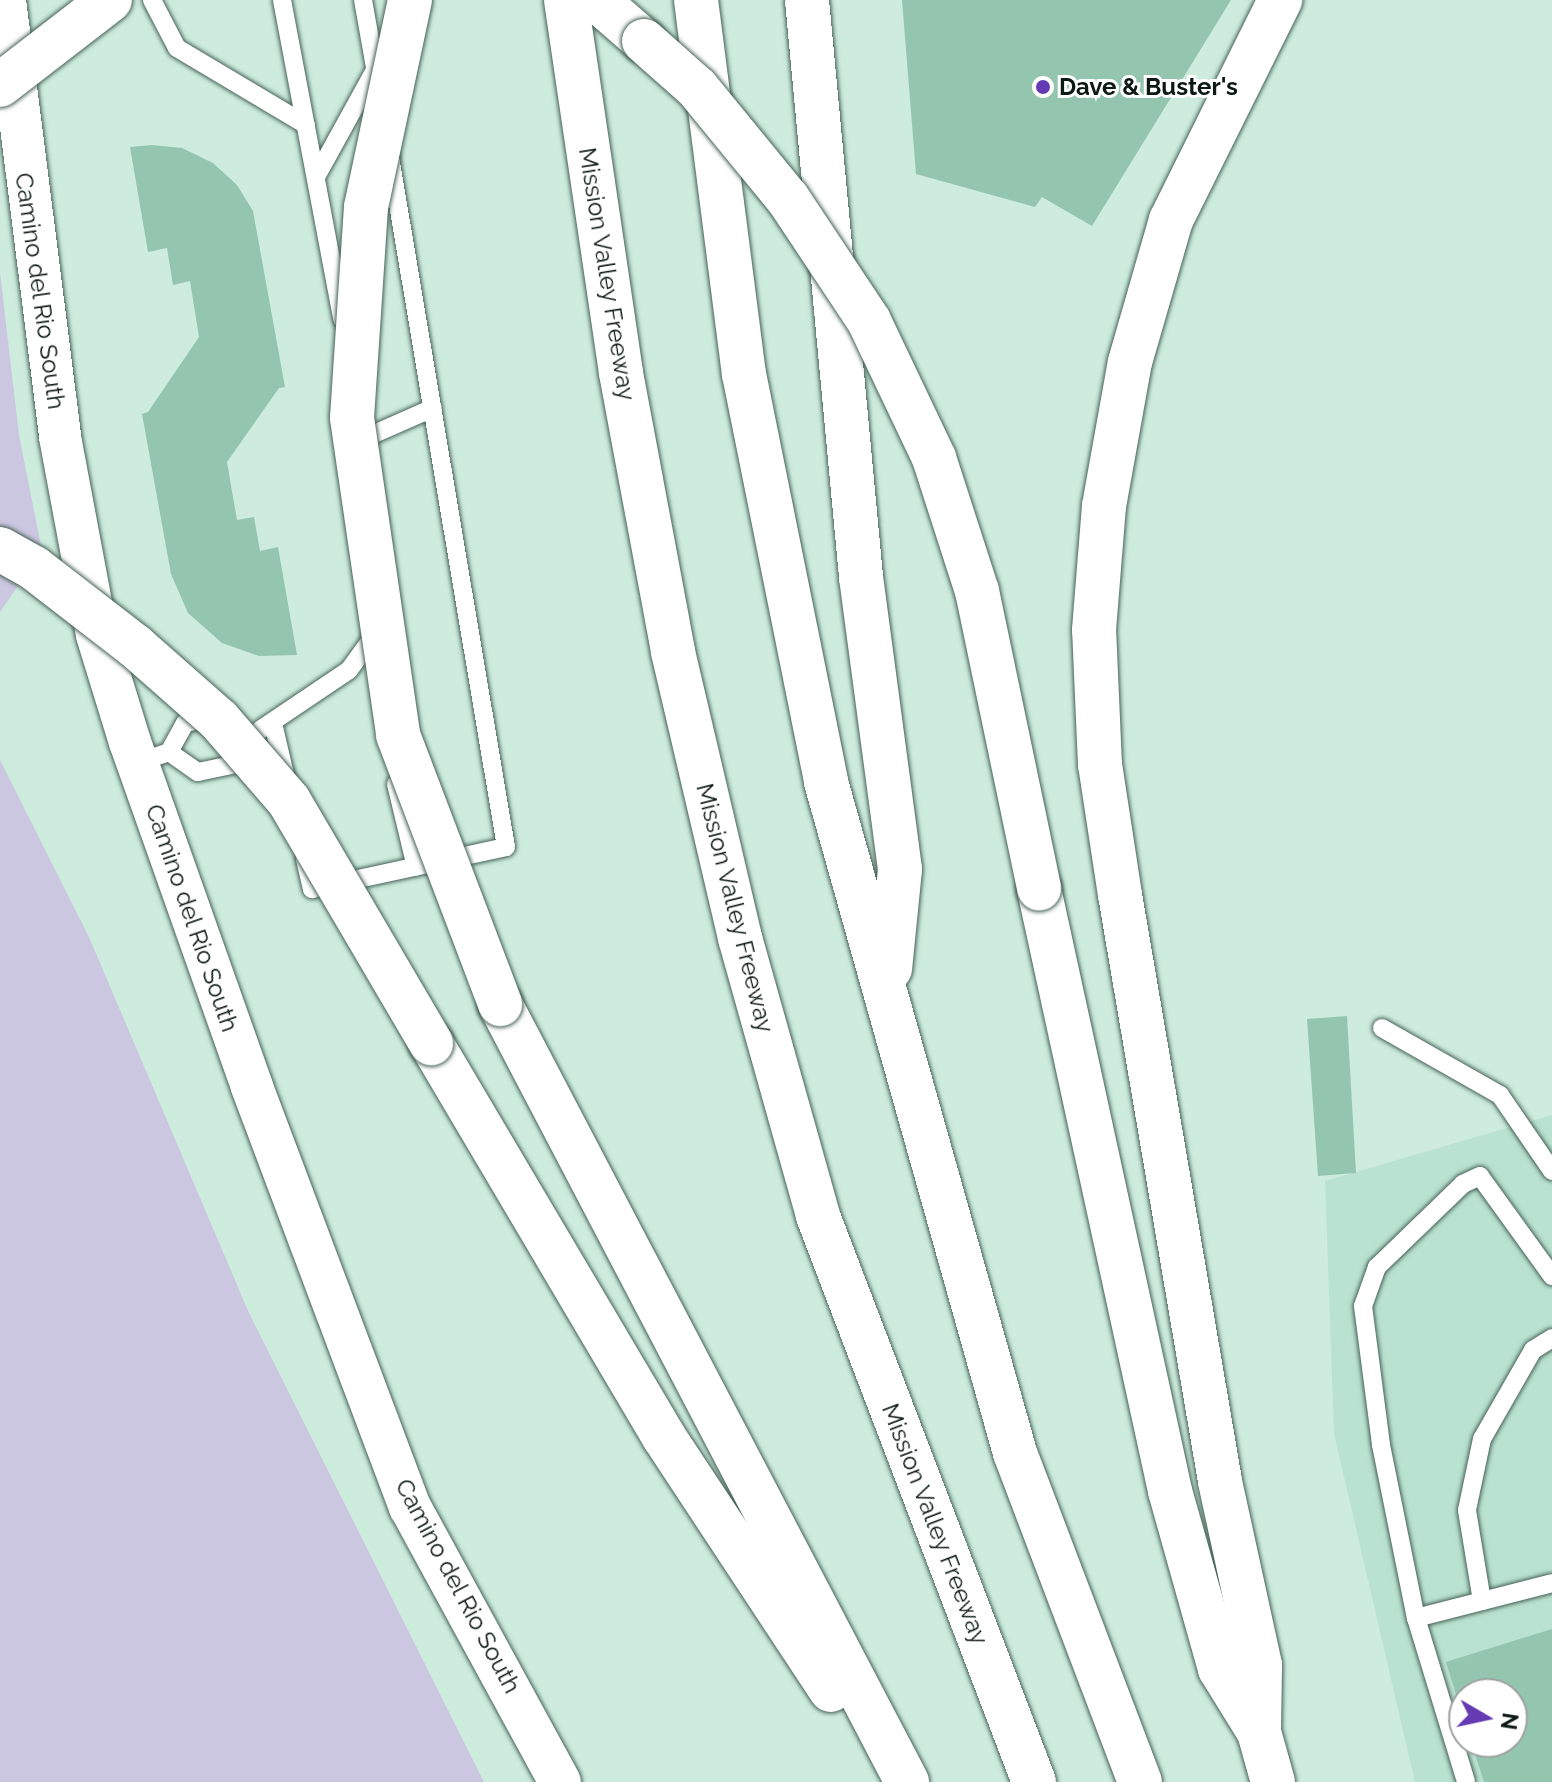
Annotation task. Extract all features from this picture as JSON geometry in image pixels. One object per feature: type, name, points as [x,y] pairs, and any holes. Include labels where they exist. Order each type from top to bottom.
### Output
[{"type":"highway","points":[[0,85],[110,0]]},
{"type":"highway","points":[[410,0],[366,207],[352,418],[398,735],[500,1004],[907,1782]]},
{"type":"highway","name":"Mission Valley Freeway","points":[[566,0],[621,373],[667,621],[740,938],[818,1216],[1034,1782]]},
{"type":"highway","points":[[597,0],[697,88],[788,199],[869,321],[934,458],[977,591],[1170,1491],[1220,1669],[1259,1732],[1273,1782]]},
{"type":"highway","points":[[696,0],[744,374],[826,782],[888,991],[1015,1453],[1140,1782]]},
{"type":"highway","points":[[807,0],[861,577],[900,869],[888,991]]},
{"type":"highway","points":[[1259,1732],[1260,1665],[1220,1481],[1100,765],[1094,630],[1104,506],[1130,362],[1171,220],[1280,0]]},
{"type":"highway","points":[[0,549],[34,568],[135,646],[219,720],[289,801],[664,1437],[892,1782]]},
{"type":"street","name":"Camino del Rio South","points":[[5,0],[60,437],[97,635],[153,758],[252,1087],[410,1507],[560,1782]]},
{"type":"lane","points":[[152,0],[177,48],[306,125]]},
{"type":"lane","points":[[266,726],[232,714],[185,723],[153,758],[198,772],[241,763],[266,726],[349,670],[396,606],[282,0]]},
{"type":"lane","points":[[266,726],[312,889],[506,847],[363,0]]},
{"type":"lane","points":[[316,177],[375,70]]},
{"type":"lane","points":[[365,438],[433,408]]},
{"type":"lane","points":[[364,650],[416,867]]},
{"type":"lane","points":[[1382,1028],[1500,1095],[1552,1171]]},
{"type":"lane","points":[[1466,1782],[1416,1618],[1381,1445],[1363,1306],[1377,1267],[1463,1184],[1480,1176],[1552,1276]]},
{"type":"lane","points":[[1482,1601],[1467,1510],[1482,1439],[1533,1350],[1552,1338]]},
{"type":"lane","points":[[1416,1618],[1552,1583]]},
{"type":"shaded area","points":[[0,272],[19,435],[42,551],[0,612]]},
{"type":"shaded area","points":[[0,760],[89,937],[249,1313],[484,1782],[0,1782]]},
{"type":"shaded area","points":[[1552,1115],[1552,1782],[1415,1782],[1334,1434],[1325,1181]]},
{"type":"building","name":"Dave & Buster's","points":[[902,0],[1231,0],[1092,226],[1042,197],[1035,207],[916,174]]},
{"type":"building","points":[[152,145],[182,148],[213,163],[237,185],[253,211],[285,387],[279,388],[227,462],[237,520],[254,517],[260,551],[278,547],[297,655],[259,656],[222,643],[188,613],[171,574],[142,414],[148,412],[199,337],[190,281],[173,285],[167,248],[148,252],[130,147]]},
{"type":"building","points":[[1347,1016],[1356,1173],[1318,1176],[1307,1019]]},
{"type":"building","points":[[1552,1629],[1552,1782],[1484,1782],[1476,1758],[1528,1758],[1528,1678],[1451,1678],[1446,1662]]},
{"type":"place","name":"Dave & Buster's","points":[[1043,87]]}]
